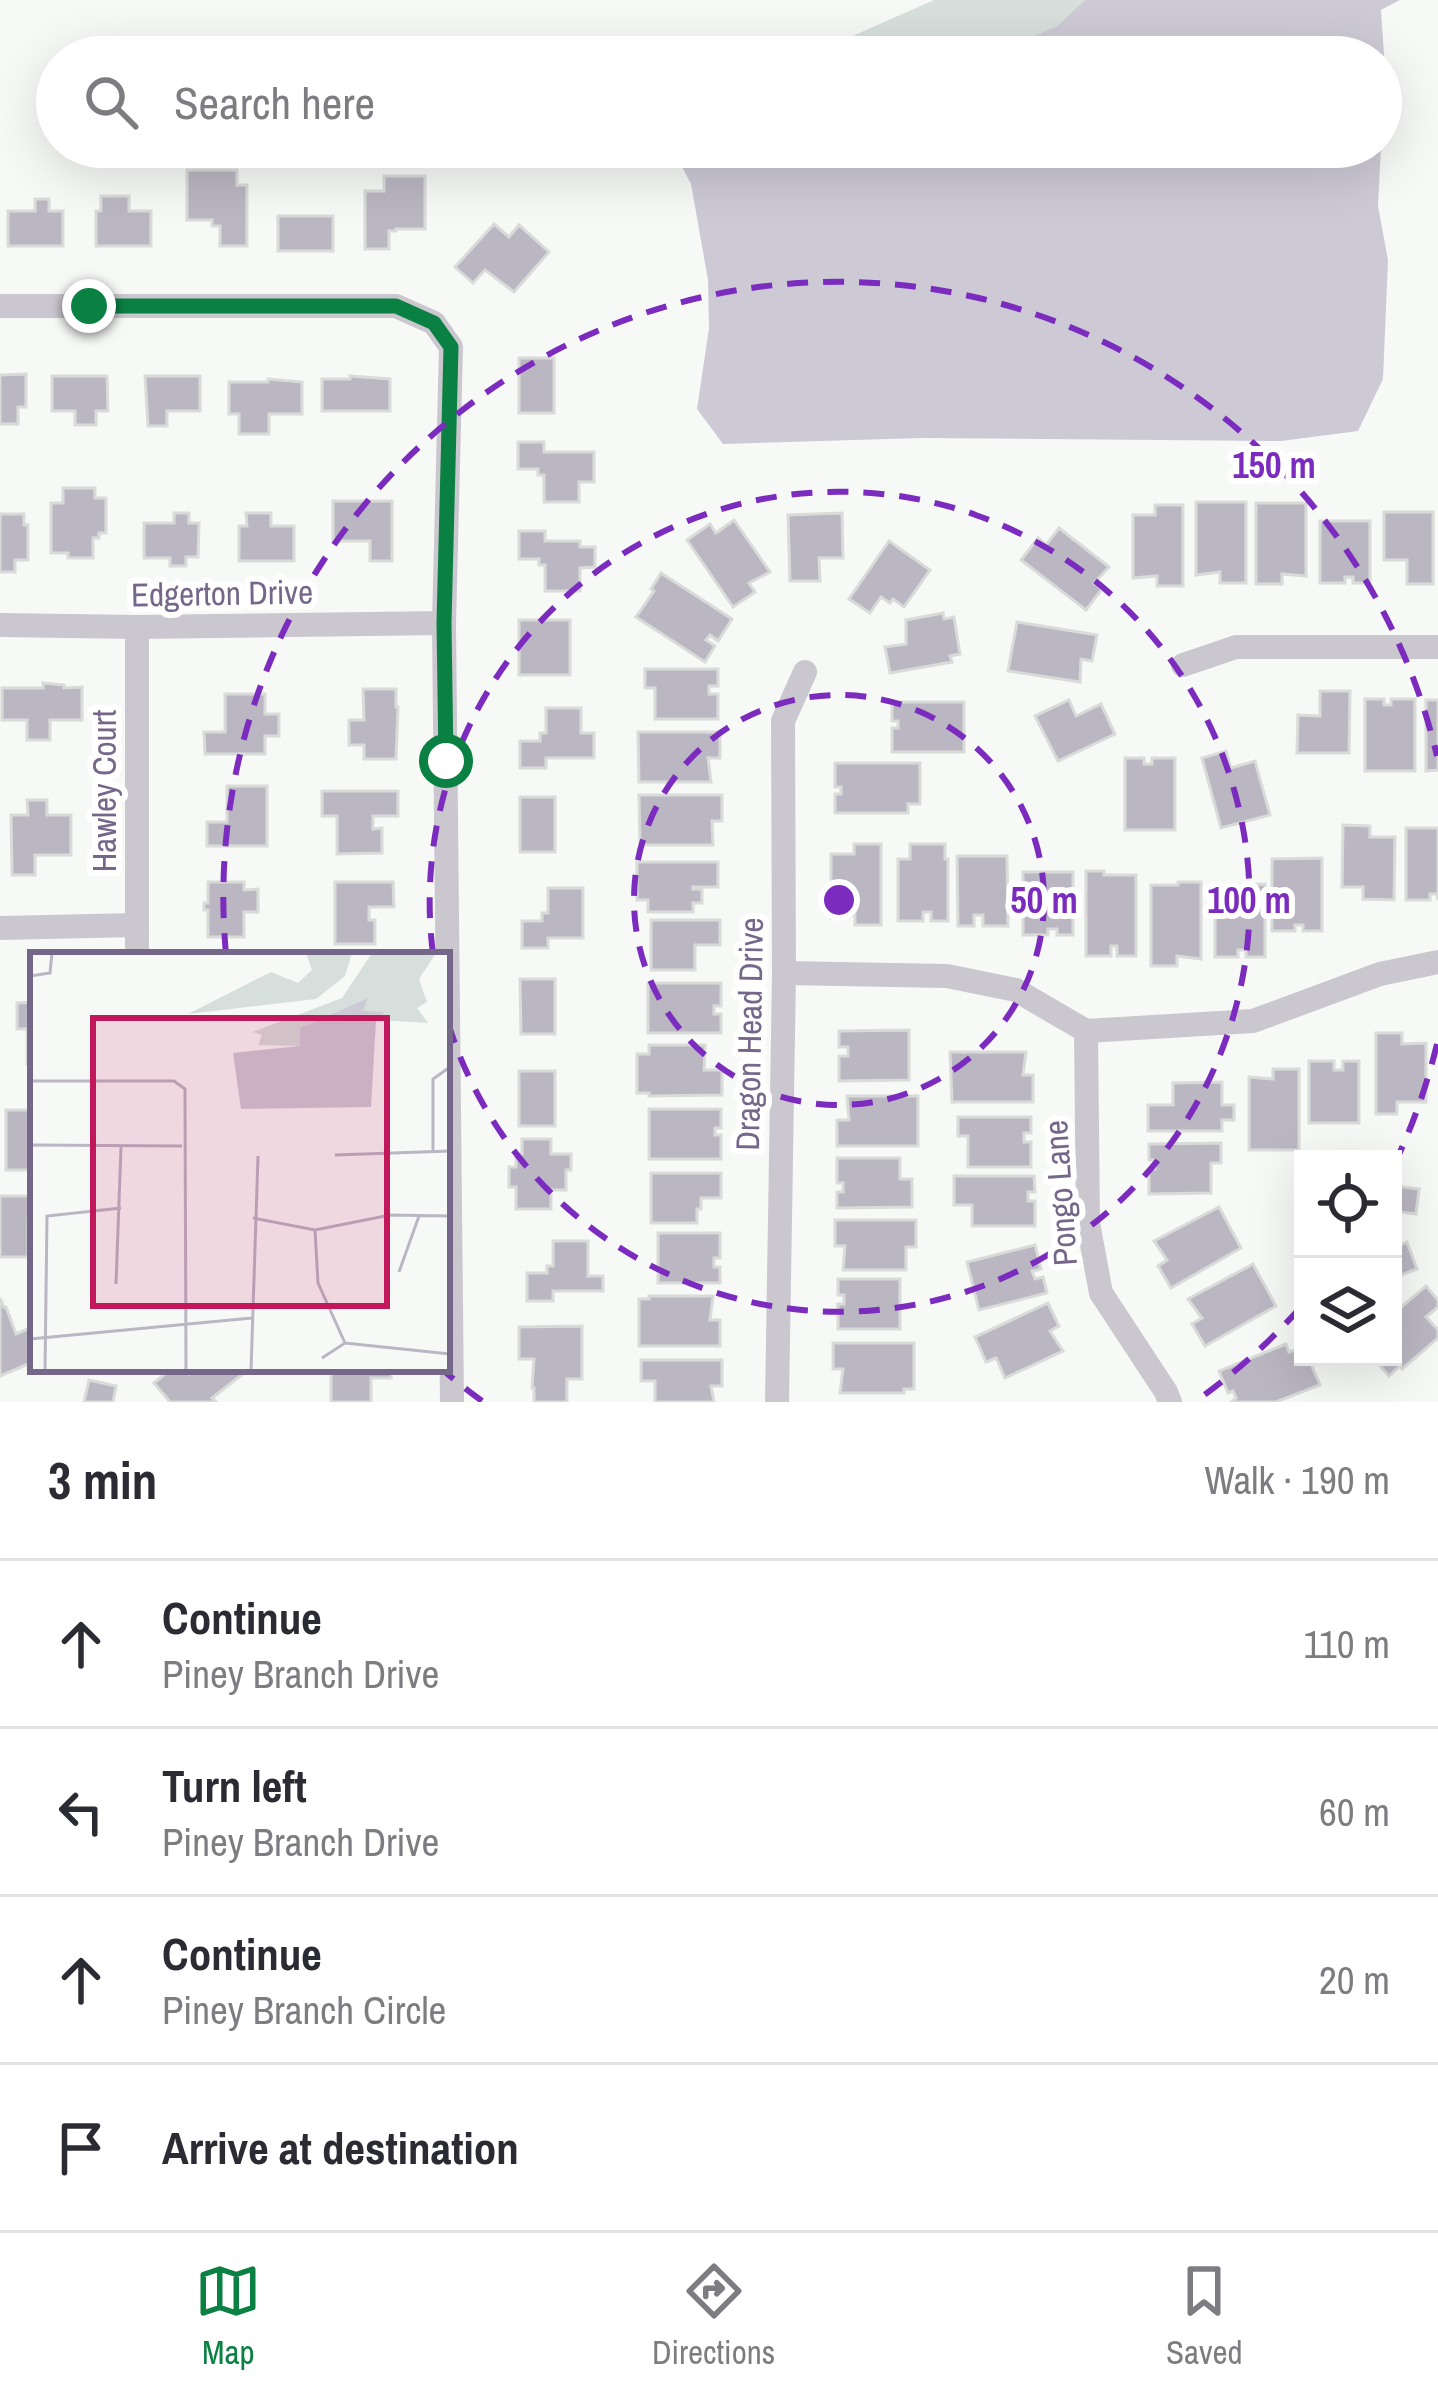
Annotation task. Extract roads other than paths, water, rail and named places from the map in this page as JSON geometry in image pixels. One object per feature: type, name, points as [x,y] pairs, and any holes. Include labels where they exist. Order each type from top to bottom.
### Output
[{"type":"street","points":[[0,306],[396,306],[434,323],[451,347],[444,623],[447,952]]},
{"type":"street","name":"Edgerton Drive","points":[[0,625],[137,628],[444,623]]},
{"type":"street","name":"Hawley Court","points":[[137,628],[137,952]]},
{"type":"street","points":[[1183,665],[1236,647],[1438,647]]},
{"type":"street","name":"Dragon Head Drive","points":[[777,1402],[783,721],[805,672]]},
{"type":"street","points":[[0,928],[137,925]]},
{"type":"street","points":[[784,973],[947,976],[1016,990],[1086,1031],[1253,1021],[1380,974],[1438,962]]},
{"type":"street","name":"Pongo Lane","points":[[1086,1031],[1088,1223],[1101,1293],[1170,1402]]},
{"type":"street","points":[[450,1207],[452,1402]]}]
